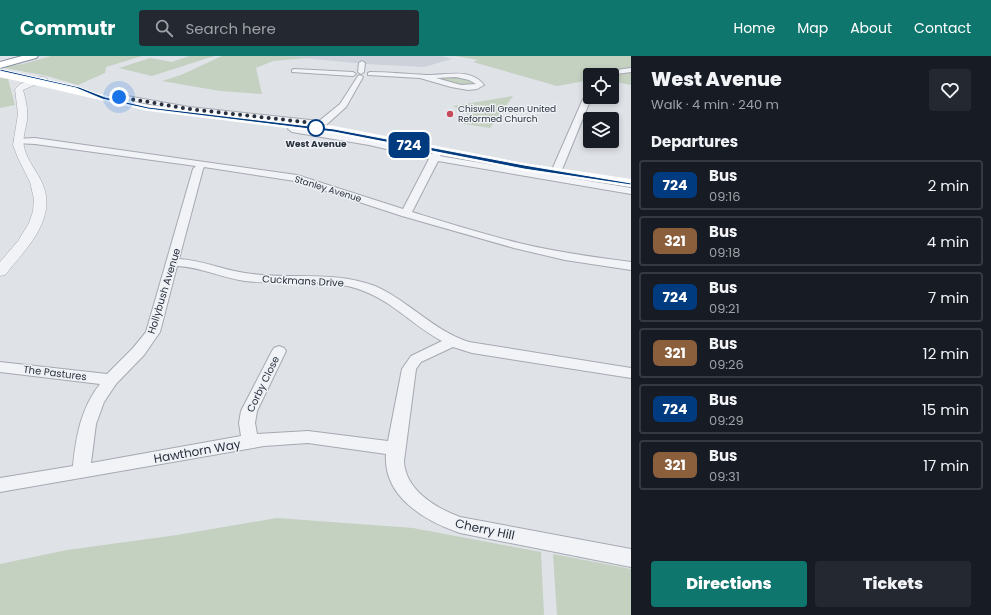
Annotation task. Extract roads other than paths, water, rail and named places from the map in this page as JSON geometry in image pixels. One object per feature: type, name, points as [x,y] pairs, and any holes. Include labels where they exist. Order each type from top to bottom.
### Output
[{"type":"highway","points":[[1,69],[22,56]]},
{"type":"highway","points":[[1,69],[33,56]]},
{"type":"main road","points":[[1,69],[80,93],[91,94],[155,109],[238,120],[319,126],[367,136],[438,154],[631,183]]},
{"type":"street","points":[[109,99],[121,97],[189,109],[319,126],[343,105],[362,63]]},
{"type":"street","points":[[619,72],[631,70]]},
{"type":"street","points":[[294,71],[426,77],[441,74],[461,76],[476,80],[481,85],[469,87],[449,85],[426,77]]},
{"type":"street","points":[[0,272],[35,227],[40,210],[40,194],[38,186],[19,149],[18,132],[22,123],[23,114],[19,89],[40,80]]},
{"type":"street","points":[[556,172],[585,104]]},
{"type":"street","points":[[294,125],[292,129],[295,130],[438,154],[631,191]]},
{"type":"street","name":"Stanley Avenue","points":[[18,141],[35,141],[297,178],[406,214],[518,246],[565,256],[631,266]]},
{"type":"street","points":[[406,214],[438,154]]},
{"type":"street","name":"Hollybush Avenue","points":[[81,472],[86,427],[94,405],[111,380],[143,348],[154,332],[198,169],[202,164]]},
{"type":"street","name":"Cuckmans Drive","points":[[173,262],[196,264],[227,274],[258,279],[323,280],[356,284],[394,301],[452,342],[486,351],[631,373]]},
{"type":"street","name":"Cherry Hill","points":[[452,342],[416,359],[409,369],[396,449],[395,465],[398,476],[412,497],[435,516],[460,525],[631,558]]},
{"type":"street","name":"Corby Close","points":[[250,441],[247,423],[249,411],[280,351]]},
{"type":"street","name":"The Pastures","points":[[0,366],[111,380]]},
{"type":"street","name":"Hawthorn Way","points":[[0,485],[81,472],[250,441],[306,437],[333,439],[396,449]]},
{"type":"place","name":"Chiswell Green United Reformed Church","points":[[450,114]]},
{"type":"place","name":"West Avenue","points":[[316,128]]}]
